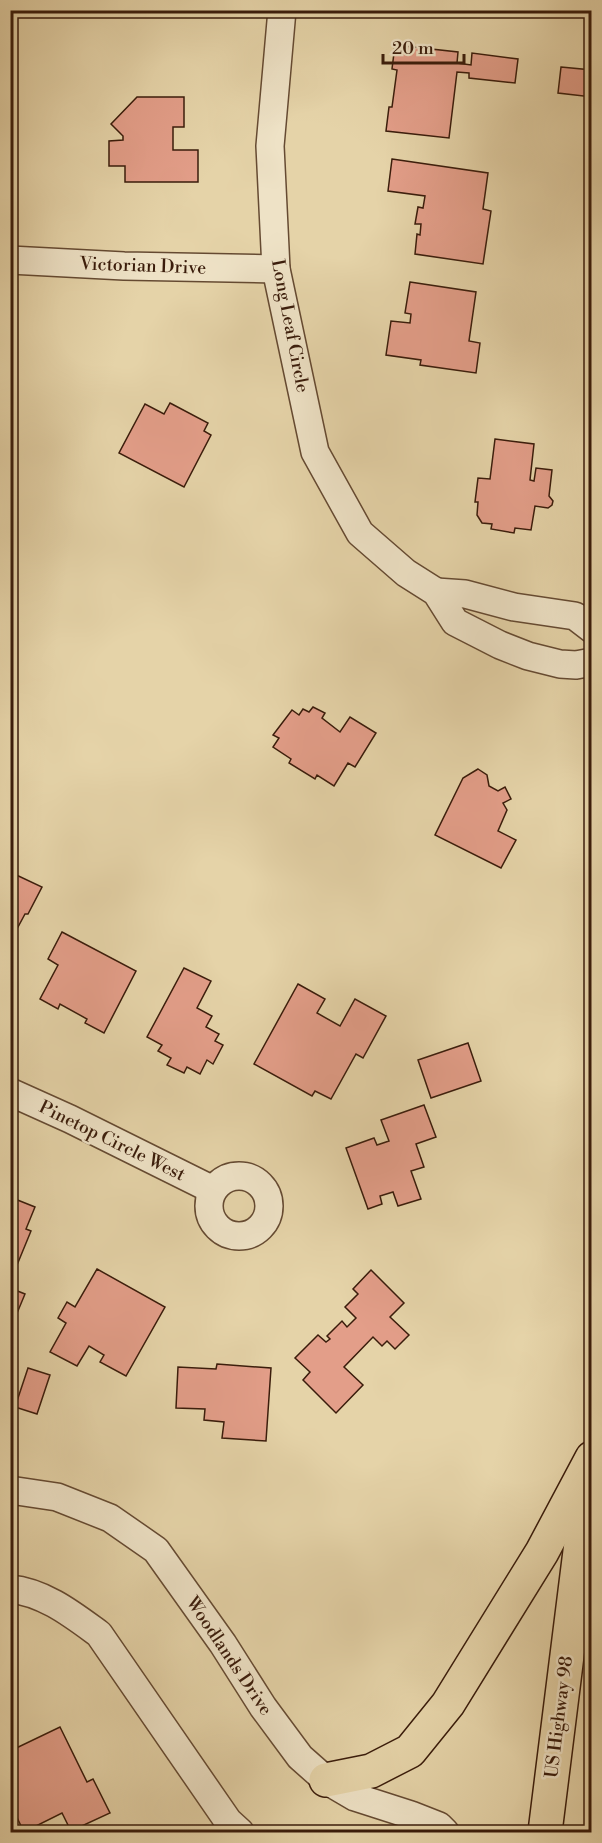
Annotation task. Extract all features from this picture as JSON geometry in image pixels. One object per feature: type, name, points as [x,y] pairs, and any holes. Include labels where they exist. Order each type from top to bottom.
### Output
[{"type":"main road","points":[[326,1780],[371,1771],[410,1751],[453,1695],[542,1552],[591,1458]]},
{"type":"main road","name":"US Highway 98","points":[[544,1833],[591,1458]]},
{"type":"street","name":"Long Leaf Circle","points":[[282,10],[270,146],[276,269],[315,452],[360,533],[406,573],[436,592],[455,622],[500,645],[528,656],[560,664],[576,665],[591,662]]},
{"type":"street","name":"Victorian Drive","points":[[10,260],[124,266],[276,269]]},
{"type":"street","name":"Long Leaf Circle","points":[[436,592],[465,594],[514,607],[575,616],[591,629]]},
{"type":"street","name":"Pinetop Circle West","points":[[10,1092],[213,1190]]},
{"type":"street","name":"Woodlands Drive","points":[[10,1490],[57,1497],[110,1518],[156,1550],[223,1644],[263,1707],[300,1757],[326,1780],[355,1797],[439,1826],[445,1833]]},
{"type":"street","points":[[10,1589],[45,1599],[99,1634],[228,1821],[240,1833]]},
{"type":"building","points":[[436,10],[459,10],[458,14]]},
{"type":"building","points":[[395,45],[458,52],[457,63],[471,65],[472,53],[518,59],[515,83],[469,78],[469,73],[457,72],[449,138],[386,131],[397,70],[392,69]]},
{"type":"building","points":[[561,67],[592,70],[592,97],[558,93]]},
{"type":"building","points":[[137,97],[184,97],[184,127],[173,127],[173,150],[198,150],[198,182],[125,182],[125,166],[109,166],[109,141],[123,140],[123,136],[111,124]]},
{"type":"building","points":[[392,159],[488,173],[483,209],[491,211],[483,264],[415,254],[417,234],[420,235],[421,224],[415,224],[418,207],[423,208],[425,196],[388,191]]},
{"type":"building","points":[[410,282],[476,292],[469,341],[480,343],[476,373],[420,365],[421,360],[386,355],[391,321],[410,323],[411,314],[405,313]]},
{"type":"building","points":[[170,403],[208,423],[204,431],[211,435],[184,487],[119,453],[145,404],[164,414]]},
{"type":"building","points":[[495,439],[534,444],[530,480],[534,481],[536,468],[552,470],[549,496],[553,501],[552,505],[548,508],[535,506],[531,530],[515,528],[514,533],[491,529],[492,524],[482,523],[477,515],[478,502],[475,502],[478,478],[490,479]]},
{"type":"building","points":[[313,707],[325,713],[322,718],[340,732],[350,717],[376,733],[355,767],[348,763],[334,786],[317,775],[315,779],[289,763],[291,759],[273,747],[279,738],[273,735],[292,710],[299,715],[303,709],[309,712]]},
{"type":"building","points":[[478,769],[487,775],[489,786],[498,791],[505,787],[511,799],[503,803],[507,810],[498,831],[516,840],[501,868],[435,835],[463,778]]},
{"type":"building","points":[[10,872],[42,887],[10,942]]},
{"type":"building","points":[[62,932],[136,971],[104,1033],[85,1023],[87,1019],[60,1004],[58,1009],[40,999],[58,965],[48,959]]},
{"type":"building","points":[[184,968],[211,981],[197,1008],[212,1016],[206,1027],[219,1034],[215,1041],[223,1045],[213,1064],[207,1060],[200,1074],[187,1067],[184,1073],[167,1065],[171,1058],[158,1051],[162,1045],[147,1037]]},
{"type":"building","points":[[298,984],[325,999],[317,1013],[340,1026],[355,999],[386,1016],[363,1058],[356,1054],[331,1099],[315,1091],[312,1096],[254,1064]]},
{"type":"building","points":[[468,1043],[481,1081],[431,1098],[418,1060]]},
{"type":"building","points":[[424,1105],[436,1137],[416,1144],[424,1167],[411,1171],[421,1199],[398,1206],[393,1192],[380,1196],[382,1204],[368,1209],[346,1148],[374,1138],[377,1145],[389,1141],[381,1120]]},
{"type":"building","points":[[10,1197],[35,1207],[26,1229],[31,1231],[10,1282]]},
{"type":"building","points":[[97,1269],[165,1307],[126,1376],[100,1362],[104,1355],[89,1346],[77,1366],[50,1352],[66,1323],[58,1318],[67,1302],[75,1307]]},
{"type":"building","points":[[371,1270],[404,1303],[390,1317],[409,1335],[395,1349],[387,1341],[382,1346],[373,1337],[344,1367],[363,1385],[336,1413],[303,1380],[310,1372],[295,1358],[318,1335],[326,1342],[330,1339],[327,1336],[342,1321],[347,1327],[356,1318],[345,1307],[358,1294],[353,1289]]},
{"type":"building","points":[[10,1288],[25,1294],[10,1330]]},
{"type":"building","points":[[217,1364],[271,1368],[266,1441],[222,1438],[224,1422],[204,1420],[205,1409],[176,1408],[178,1367],[216,1369]]},
{"type":"building","points":[[28,1368],[50,1375],[37,1414],[15,1407]]},
{"type":"building","points":[[60,1727],[87,1782],[93,1779],[110,1813],[71,1831],[62,1813],[24,1832],[10,1803],[10,1751]]}]
